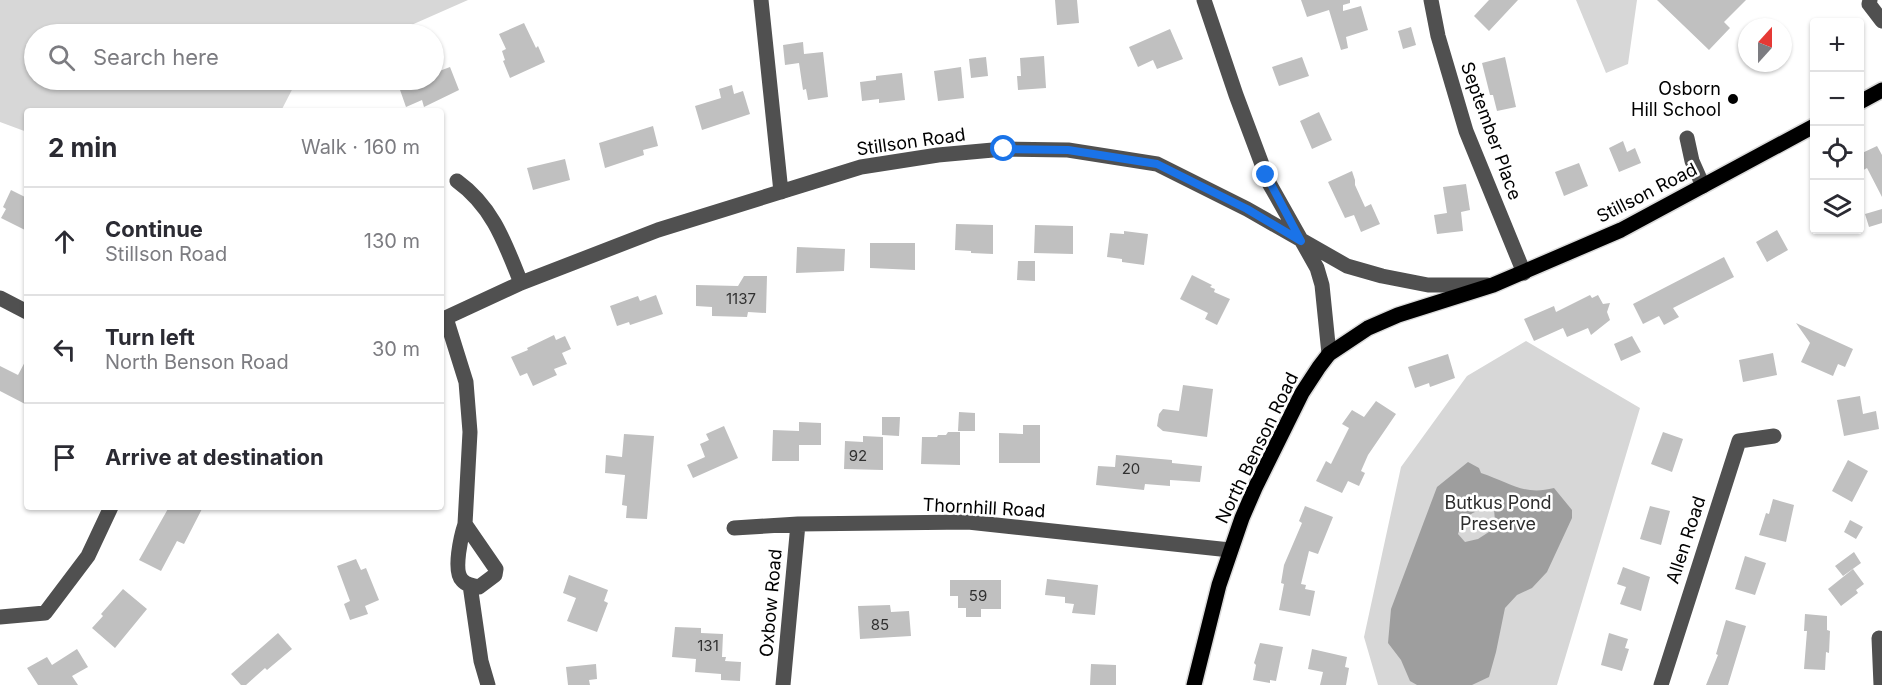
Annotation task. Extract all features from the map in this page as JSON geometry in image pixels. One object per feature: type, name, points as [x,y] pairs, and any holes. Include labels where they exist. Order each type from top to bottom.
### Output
[{"type":"main road","points":[[1864,100],[1882,90]]},
{"type":"main road","name":"Stillson Road","points":[[1329,354],[1368,328],[1398,315],[1493,285],[1621,230],[1810,129]]},
{"type":"main road","name":"North Benson Road","points":[[1194,685],[1208,624],[1230,550],[1255,488],[1302,393],[1329,354]]},
{"type":"street","points":[[761,0],[781,192]]},
{"type":"street","points":[[1204,0],[1269,183],[1301,241],[1311,254],[1322,285],[1329,354]]},
{"type":"street","name":"September Place","points":[[1431,0],[1437,36],[1466,131],[1524,273]]},
{"type":"street","points":[[1870,0],[1869,4],[1882,21]]},
{"type":"street","points":[[1687,138],[1692,161],[1703,186]]},
{"type":"street","name":"Stillson Road","points":[[444,319],[521,283],[658,230],[861,167],[938,155],[1004,149],[1068,150],[1157,164],[1247,209],[1347,266],[1428,285],[1493,285]]},
{"type":"street","points":[[457,181],[468,189],[497,224],[521,283]]},
{"type":"street","points":[[0,298],[24,310]]},
{"type":"street","points":[[444,322],[466,382],[470,432],[465,524],[459,553],[458,574],[463,582],[479,587],[495,575],[496,569],[465,524]]},
{"type":"street","name":"Allen Road","points":[[1661,685],[1739,441],[1774,436]]},
{"type":"street","points":[[0,616],[45,613],[88,556],[110,510]]},
{"type":"street","name":"Thornhill Road","points":[[734,528],[798,524],[968,522],[1230,550]]},
{"type":"street","name":"Oxbow Road","points":[[783,685],[798,524]]},
{"type":"street","points":[[470,585],[488,685]]},
{"type":"street","points":[[1879,638],[1881,685]]},
{"type":"green space","points":[[0,0],[468,0],[414,24],[24,24],[24,90],[292,90],[283,108],[24,108],[24,131],[0,122]]},
{"type":"green space","points":[[1576,0],[1637,0],[1628,64],[1606,73]]},
{"type":"green space","name":"Butkus Pond Preserve","points":[[1526,341],[1640,408],[1557,685],[1378,685],[1364,637],[1401,467],[1467,376]]},
{"type":"shaded area","points":[[1468,462],[1479,468],[1481,473],[1516,487],[1533,490],[1554,488],[1572,510],[1572,518],[1547,572],[1532,588],[1517,595],[1505,608],[1489,677],[1472,685],[1417,685],[1410,681],[1401,660],[1388,643],[1391,609],[1437,487]],"holes":[[[1494,509],[1495,521],[1492,530],[1478,539],[1465,542],[1458,534],[1465,520],[1479,510]]]},
{"type":"building","points":[[1055,0],[1077,0],[1079,23],[1057,25]]},
{"type":"building","points":[[1301,0],[1350,0],[1350,3],[1343,5],[1343,11],[1361,6],[1368,30],[1346,37],[1348,48],[1341,50],[1329,10],[1307,17]]},
{"type":"building","points":[[1489,0],[1518,0],[1489,31],[1474,16]]},
{"type":"building","points":[[1657,0],[1746,0],[1724,22],[1730,28],[1709,50]]},
{"type":"building","points":[[524,23],[545,62],[510,78],[503,61],[505,60],[502,51],[506,49],[499,34]]},
{"type":"building","points":[[1411,27],[1416,45],[1403,49],[1398,31]]},
{"type":"building","points":[[1170,29],[1183,59],[1157,69],[1153,60],[1138,67],[1129,47]]},
{"type":"building","points":[[803,42],[804,54],[823,52],[828,97],[808,100],[806,89],[803,90],[799,63],[785,65],[783,45]]},
{"type":"building","points":[[1044,56],[1046,88],[1018,90],[1017,76],[1021,76],[1020,58]]},
{"type":"building","points":[[986,57],[988,76],[971,78],[969,59]]},
{"type":"building","points":[[1302,57],[1309,76],[1279,86],[1272,67]]},
{"type":"building","points":[[1505,57],[1516,107],[1497,111],[1493,95],[1490,95],[1482,63]]},
{"type":"building","points":[[450,67],[459,90],[424,107],[422,100],[406,107],[400,90],[444,90],[444,69]]},
{"type":"building","points":[[961,67],[964,98],[938,101],[934,71]]},
{"type":"building","points":[[902,73],[905,100],[879,103],[879,99],[862,101],[860,82],[876,80],[876,76]]},
{"type":"building","points":[[732,85],[734,94],[743,91],[750,114],[702,130],[695,106],[721,98],[719,89]]},
{"type":"building","points":[[1319,112],[1332,140],[1312,149],[1300,121]]},
{"type":"building","points":[[653,126],[658,146],[643,150],[644,155],[605,168],[599,143]]},
{"type":"building","points":[[1623,141],[1627,152],[1635,148],[1641,163],[1619,172],[1609,148]]},
{"type":"building","points":[[1877,146],[1882,155],[1882,197],[1867,168],[1864,170],[1864,152]]},
{"type":"building","points":[[565,159],[570,180],[533,190],[527,168]]},
{"type":"building","points":[[1579,163],[1588,186],[1564,196],[1555,172]]},
{"type":"building","points":[[1352,171],[1355,185],[1365,207],[1371,204],[1380,224],[1361,232],[1354,215],[1345,218],[1328,182]]},
{"type":"building","points":[[1466,184],[1470,210],[1461,212],[1463,231],[1437,234],[1434,215],[1447,213],[1443,187]]},
{"type":"building","points":[[11,190],[24,196],[24,230],[1,218],[6,209],[3,207]]},
{"type":"building","points":[[1882,209],[1882,223],[1869,227],[1865,214]]},
{"type":"building","points":[[956,224],[993,225],[993,254],[955,250]]},
{"type":"building","points":[[1035,225],[1073,226],[1073,254],[1034,253]]},
{"type":"building","points":[[1777,230],[1788,250],[1767,262],[1756,242]]},
{"type":"building","points":[[1124,231],[1148,234],[1144,265],[1107,257],[1110,233],[1124,234]]},
{"type":"building","points":[[870,243],[915,243],[915,270],[870,268]]},
{"type":"building","points":[[797,247],[845,249],[844,271],[796,273]]},
{"type":"building","points":[[1724,257],[1734,277],[1673,308],[1679,317],[1664,325],[1659,316],[1643,324],[1633,304]]},
{"type":"building","points":[[1018,261],[1035,261],[1035,281],[1017,280]]},
{"type":"building","points":[[1192,275],[1212,285],[1210,287],[1215,289],[1214,292],[1230,299],[1217,325],[1205,319],[1208,313],[1180,299]]},
{"type":"building","points":[[744,276],[767,276],[766,313],[748,312],[747,317],[712,316],[712,307],[696,306],[696,285],[738,286]]},
{"type":"building","points":[[656,295],[663,314],[630,325],[629,322],[617,326],[610,306],[638,296],[640,301]]},
{"type":"building","points":[[1590,295],[1592,298],[1598,295],[1603,304],[1610,303],[1607,312],[1610,320],[1591,335],[1588,328],[1567,337],[1563,328],[1534,341],[1524,319],[1554,306],[1556,312]]},
{"type":"building","points":[[1796,323],[1853,349],[1845,367],[1838,364],[1833,376],[1801,362],[1810,343]]},
{"type":"building","points":[[554,335],[556,340],[565,336],[571,349],[562,353],[567,364],[554,369],[557,375],[533,386],[527,373],[520,376],[511,357]]},
{"type":"building","points":[[1632,336],[1641,352],[1621,361],[1614,344]]},
{"type":"building","points":[[1773,353],[1777,375],[1743,382],[1739,360]]},
{"type":"building","points":[[1448,354],[1455,378],[1430,387],[1429,383],[1415,388],[1408,367]]},
{"type":"building","points":[[24,364],[24,403],[0,391],[0,366],[18,375]]},
{"type":"building","points":[[1183,385],[1213,389],[1207,437],[1163,431],[1157,426],[1159,414],[1163,409],[1179,411]]},
{"type":"building","points":[[1860,396],[1863,414],[1876,411],[1879,429],[1844,436],[1837,400]]},
{"type":"building","points":[[1376,401],[1396,414],[1368,455],[1361,471],[1365,473],[1359,486],[1348,481],[1342,493],[1316,481],[1326,461],[1331,464],[1349,428],[1342,424],[1352,410],[1364,417]]},
{"type":"building","points":[[959,412],[975,413],[975,431],[958,431]]},
{"type":"building","points":[[882,417],[900,417],[899,436],[882,435]]},
{"type":"building","points":[[799,422],[821,423],[821,445],[799,445],[799,461],[772,461],[773,430],[799,431]]},
{"type":"building","points":[[1023,425],[1040,425],[1040,463],[999,463],[999,433],[1023,434]]},
{"type":"building","points":[[724,426],[738,458],[693,478],[687,465],[705,457],[700,444],[709,440],[706,434]]},
{"type":"building","points":[[948,432],[960,432],[960,465],[921,464],[922,437],[937,437],[946,435]]},
{"type":"building","points":[[1663,432],[1683,439],[1672,472],[1651,464]]},
{"type":"building","points":[[624,434],[654,436],[647,519],[626,518],[627,506],[622,505],[625,475],[605,473],[606,455],[622,457]]},
{"type":"building","points":[[863,436],[883,437],[883,470],[844,469],[845,441],[863,442]]},
{"type":"building","points":[[1116,455],[1172,460],[1172,463],[1202,466],[1200,482],[1170,480],[1170,486],[1145,484],[1144,490],[1096,485],[1098,466],[1115,467]]},
{"type":"building","points":[[1848,460],[1868,471],[1852,502],[1832,491]]},
{"type":"building","points":[[1773,499],[1794,505],[1786,542],[1759,535]]},
{"type":"building","points":[[1305,506],[1333,517],[1318,554],[1309,551],[1301,584],[1306,585],[1305,589],[1315,591],[1310,616],[1279,610],[1284,584],[1281,583],[1284,565],[1302,523],[1299,521]]},
{"type":"building","points":[[1650,506],[1670,511],[1661,545],[1640,539]]},
{"type":"building","points":[[167,510],[201,510],[184,544],[177,541],[161,571],[139,560]]},
{"type":"building","points":[[1850,520],[1863,527],[1856,539],[1844,532]]},
{"type":"building","points":[[1854,552],[1861,563],[1843,576],[1835,566]]},
{"type":"building","points":[[1745,556],[1766,563],[1755,595],[1735,589]]},
{"type":"building","points":[[356,559],[361,570],[366,568],[379,600],[365,606],[368,614],[350,620],[344,604],[350,601],[337,566]]},
{"type":"building","points":[[1623,567],[1650,577],[1641,611],[1620,604],[1626,587],[1617,584]]},
{"type":"building","points":[[1853,569],[1864,584],[1856,590],[1858,593],[1841,606],[1828,589]]},
{"type":"building","points":[[569,575],[608,590],[604,601],[608,603],[597,632],[567,621],[576,598],[563,593]]},
{"type":"building","points":[[1047,579],[1098,585],[1095,615],[1072,613],[1074,604],[1065,603],[1065,597],[1045,595]]},
{"type":"building","points":[[950,580],[1001,580],[1001,609],[981,609],[981,617],[966,617],[966,608],[958,608],[958,596],[950,596]]},
{"type":"building","points":[[123,589],[147,609],[115,648],[92,628]]},
{"type":"building","points":[[890,605],[891,612],[909,611],[911,636],[860,639],[858,606]]},
{"type":"building","points":[[1805,614],[1827,616],[1827,630],[1830,631],[1829,653],[1826,652],[1825,670],[1804,669],[1807,631],[1804,631]]},
{"type":"building","points":[[1726,620],[1746,626],[1728,685],[1706,685],[1718,655],[1716,654]]},
{"type":"building","points":[[675,627],[701,628],[701,633],[723,634],[722,657],[726,657],[725,661],[741,662],[740,681],[721,680],[721,674],[695,672],[696,659],[672,657]]},
{"type":"building","points":[[278,633],[292,649],[246,685],[241,685],[231,674]]},
{"type":"building","points":[[1609,633],[1628,639],[1625,648],[1629,649],[1622,671],[1601,665]]},
{"type":"building","points":[[1260,643],[1283,647],[1276,681],[1270,680],[1270,683],[1253,680],[1256,665],[1254,663]]},
{"type":"building","points":[[77,649],[88,667],[72,676],[78,685],[38,685],[27,668],[47,657],[52,665]]},
{"type":"building","points":[[1312,649],[1347,657],[1345,667],[1349,668],[1346,685],[1320,685],[1323,672],[1308,669]]},
{"type":"building","points":[[596,664],[597,679],[589,680],[590,685],[568,685],[566,667]]},
{"type":"building","points":[[1091,664],[1116,665],[1116,685],[1090,685]]},
{"type":"place","name":"Osborn Hill School","points":[[1733,99]]},
{"type":"route","points":[[1004,149],[1068,150],[1157,164],[1247,209],[1301,241],[1266,175]]}]
